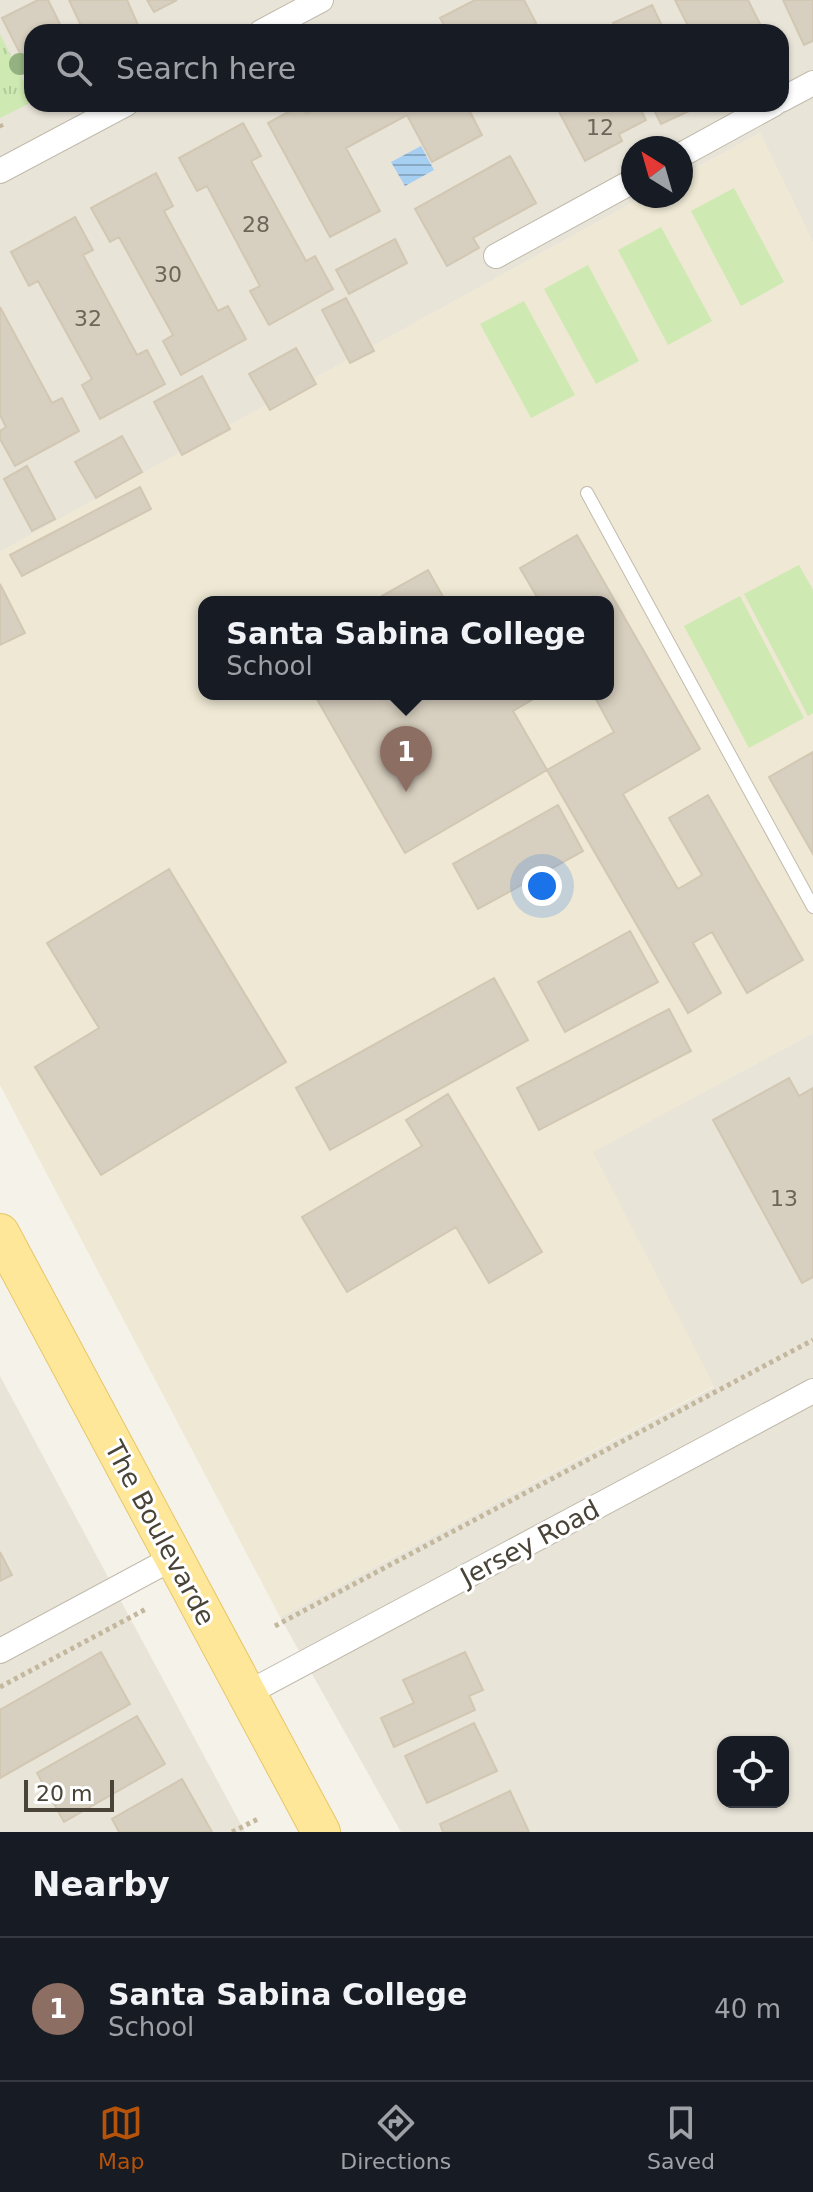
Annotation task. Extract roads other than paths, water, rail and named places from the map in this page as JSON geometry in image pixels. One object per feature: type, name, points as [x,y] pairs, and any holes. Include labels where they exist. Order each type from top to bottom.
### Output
[{"type":"main road","name":"The Boulevarde","points":[[0,1233],[246,1694],[312,1829]]},
{"type":"street","points":[[276,24],[321,0]]},
{"type":"street","points":[[789,96],[813,83]]},
{"type":"street","points":[[0,171],[111,112]]},
{"type":"street","points":[[693,148],[759,112]]},
{"type":"street","points":[[496,256],[621,188]]},
{"type":"street","name":"Jersey Road","points":[[246,1694],[813,1391]]},
{"type":"street","points":[[0,1651],[173,1558]]},
{"type":"lane","points":[[587,493],[813,907]]},
{"type":"water","points":[[421,146],[434,170],[405,186],[391,162]]},
{"type":"place","name":"Santa Sabina College","points":[[406,792]]}]
